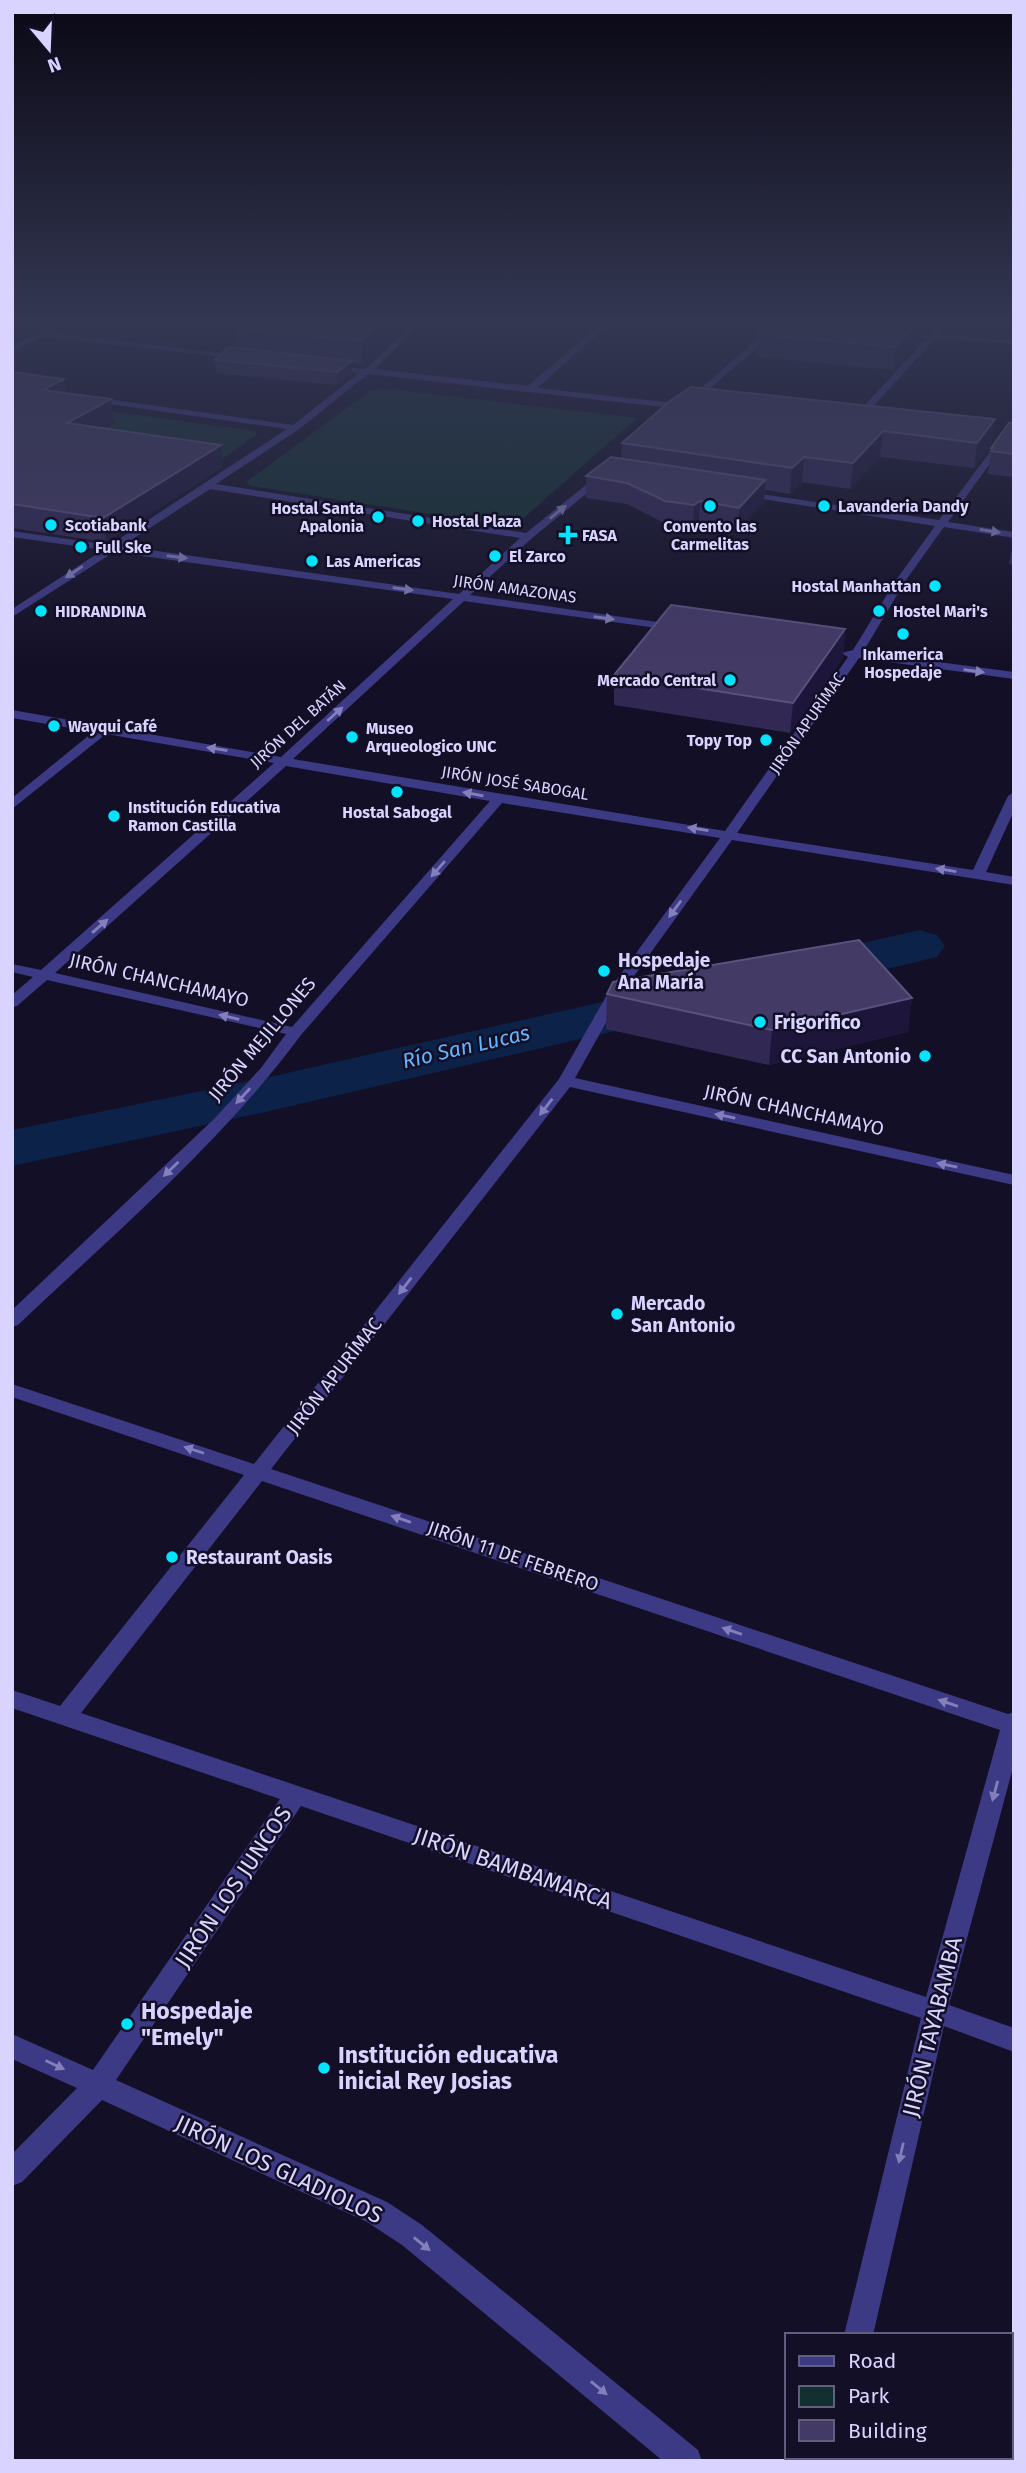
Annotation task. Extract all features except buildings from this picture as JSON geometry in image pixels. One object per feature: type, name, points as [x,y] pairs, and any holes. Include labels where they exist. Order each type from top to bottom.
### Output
[{"type":"street","points":[[12,614],[283,436]]},
{"type":"street","name":"JIRÓN APURÍMAC","points":[[65,1717],[566,1081],[619,986],[730,834],[856,654],[901,580],[1005,436]]},
{"type":"street","points":[[988,439],[1014,441]]},
{"type":"street","name":"JIRÓN DEL BATÁN","points":[[12,1003],[187,850],[527,536],[609,471],[621,474]]},
{"type":"street","points":[[210,486],[527,536]]},
{"type":"street","points":[[731,491],[1014,535]]},
{"type":"street","name":"JIRÓN AMAZONAS","points":[[12,534],[693,631]]},
{"type":"street","points":[[829,650],[1014,677]]},
{"type":"street","name":"JIRÓN JOSÉ SABOGAL","points":[[12,715],[499,799],[1014,881]]},
{"type":"street","points":[[12,805],[103,730]]},
{"type":"street","points":[[978,875],[1014,796]]},
{"type":"street","name":"JIRÓN MEJILLONES","points":[[12,1321],[220,1122],[267,1071],[296,1032],[499,799]]},
{"type":"street","name":"JIRÓN CHANCHAMAYO","points":[[12,968],[296,1032]]},
{"type":"street","name":"JIRÓN CHANCHAMAYO","points":[[566,1081],[1014,1180]]},
{"type":"street","name":"JIRÓN 11 DE FEBRERO","points":[[12,1390],[1013,1723]]},
{"type":"street","name":"JIRÓN BAMBAMARCA","points":[[12,1699],[1014,2040]]},
{"type":"street","name":"JIRÓN TAYABAMBA","points":[[858,2333],[935,2011],[1013,1723]]},
{"type":"street","name":"JIRÓN LOS JUNCOS","points":[[12,2174],[98,2085],[296,1795]]},
{"type":"street","name":"JIRÓN LOS GLADIOLOS","points":[[12,2046],[377,2212],[412,2235],[687,2461]]},
{"type":"green space","points":[[91,436],[254,436],[214,465],[77,445]]},
{"type":"green space","points":[[308,436],[616,436],[520,521],[501,525],[250,486],[246,482]]},
{"type":"waterway","name":"Río San Lucas","points":[[789,976],[919,946]]},
{"type":"waterway","name":"Río San Lucas","points":[[12,1148],[265,1095],[678,1001]]},
{"type":"place","name":"Convento las Carmelitas","points":[[710,506]]},
{"type":"place","name":"Lavanderia Dandy","points":[[824,506]]},
{"type":"place","name":"Hostal Santa Apalonia","points":[[378,517]]},
{"type":"place","name":"Hostal Plaza","points":[[418,521]]},
{"type":"place","name":"Scotiabank","points":[[51,525]]},
{"type":"place","name":"FASA","points":[[568,535]]},
{"type":"place","name":"Full Ske","points":[[81,547]]},
{"type":"place","name":"El Zarco","points":[[495,556]]},
{"type":"place","name":"Las Americas","points":[[312,561]]},
{"type":"place","name":"Hostal Manhattan","points":[[935,586]]},
{"type":"place","name":"HIDRANDINA","points":[[41,611]]},
{"type":"place","name":"Hostel Mari's","points":[[879,611]]},
{"type":"place","name":"Inkamerica Hospedaje","points":[[903,634]]},
{"type":"place","name":"Mercado Central","points":[[730,680]]},
{"type":"place","name":"Wayqui Café","points":[[54,726]]},
{"type":"place","name":"Museo Arqueologico UNC","points":[[352,737]]},
{"type":"place","name":"Topy Top","points":[[766,740]]},
{"type":"place","name":"Hostal Sabogal","points":[[397,792]]},
{"type":"place","name":"Institución Educativa Ramon Castilla","points":[[114,816]]},
{"type":"place","name":"Hospedaje Ana María","points":[[604,971]]},
{"type":"place","name":"Frigorifico","points":[[760,1022]]},
{"type":"place","name":"CC San Antonio","points":[[925,1056]]},
{"type":"place","name":"Mercado San Antonio","points":[[617,1314]]},
{"type":"place","name":"Restaurant Oasis","points":[[172,1557]]},
{"type":"place","name":"Hospedaje \"Emely\"","points":[[127,2024]]},
{"type":"place","name":"Institución educativa inicial Rey Josias","points":[[324,2068]]}]
